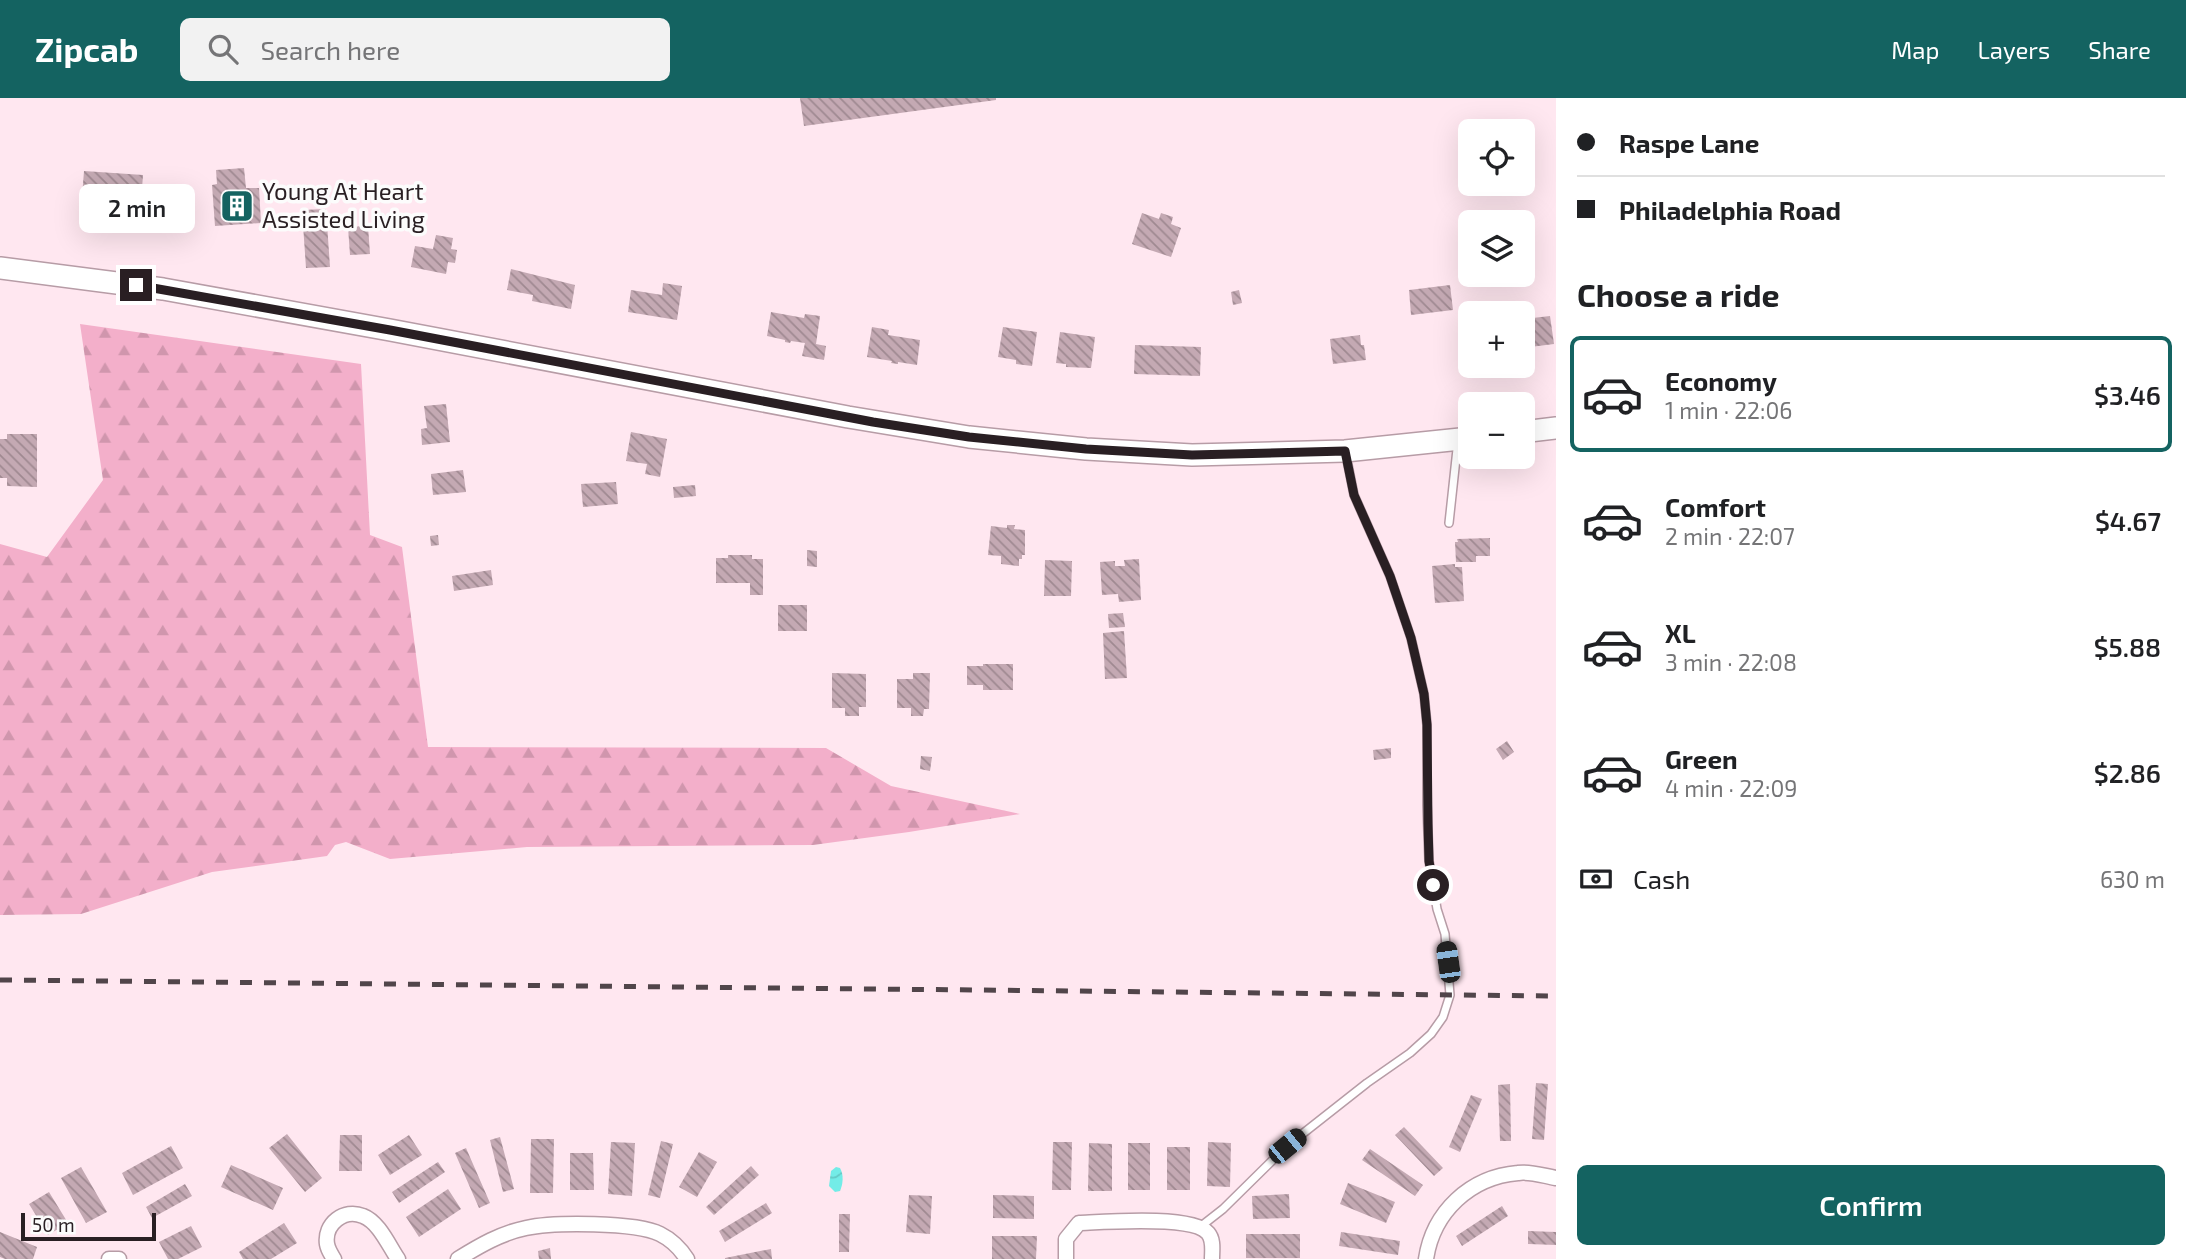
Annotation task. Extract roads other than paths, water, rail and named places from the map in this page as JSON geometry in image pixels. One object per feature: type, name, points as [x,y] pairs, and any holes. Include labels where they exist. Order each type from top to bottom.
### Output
[{"type":"main road","points":[[0,268],[163,289],[873,422],[969,437],[1086,449],[1192,455],[1345,451],[1458,440]]},
{"type":"main road","points":[[1535,430],[1556,428]]},
{"type":"street","points":[[1426,1259],[1432,1234],[1439,1220],[1466,1191],[1480,1183],[1520,1172],[1556,1178]]},
{"type":"street","points":[[334,1259],[326,1241],[328,1230],[341,1216],[351,1214],[369,1219],[398,1259]]},
{"type":"street","points":[[1066,1259],[1066,1239],[1079,1223],[1172,1222],[1200,1227],[1208,1233],[1212,1242],[1212,1259]]},
{"type":"street","points":[[458,1259],[483,1243],[504,1234],[545,1225],[644,1228],[671,1240],[687,1259]]},
{"type":"street","points":[[108,1259],[119,1259]]},
{"type":"lane","points":[[1200,1227],[1223,1209],[1287,1146],[1367,1083],[1410,1054],[1437,1026],[1450,995],[1445,934],[1437,909],[1429,861],[1424,694],[1411,638],[1390,576],[1354,495],[1345,451]]},
{"type":"lane","points":[[1448,523],[1458,469]]},
{"type":"water","points":[[836,1167],[840,1168],[843,1180],[840,1191],[835,1192],[829,1186],[831,1171]]},
{"type":"railway","points":[[0,980],[1556,996]]},
{"type":"place","name":"Young At Heart Assisted Living","points":[[237,206]]}]
